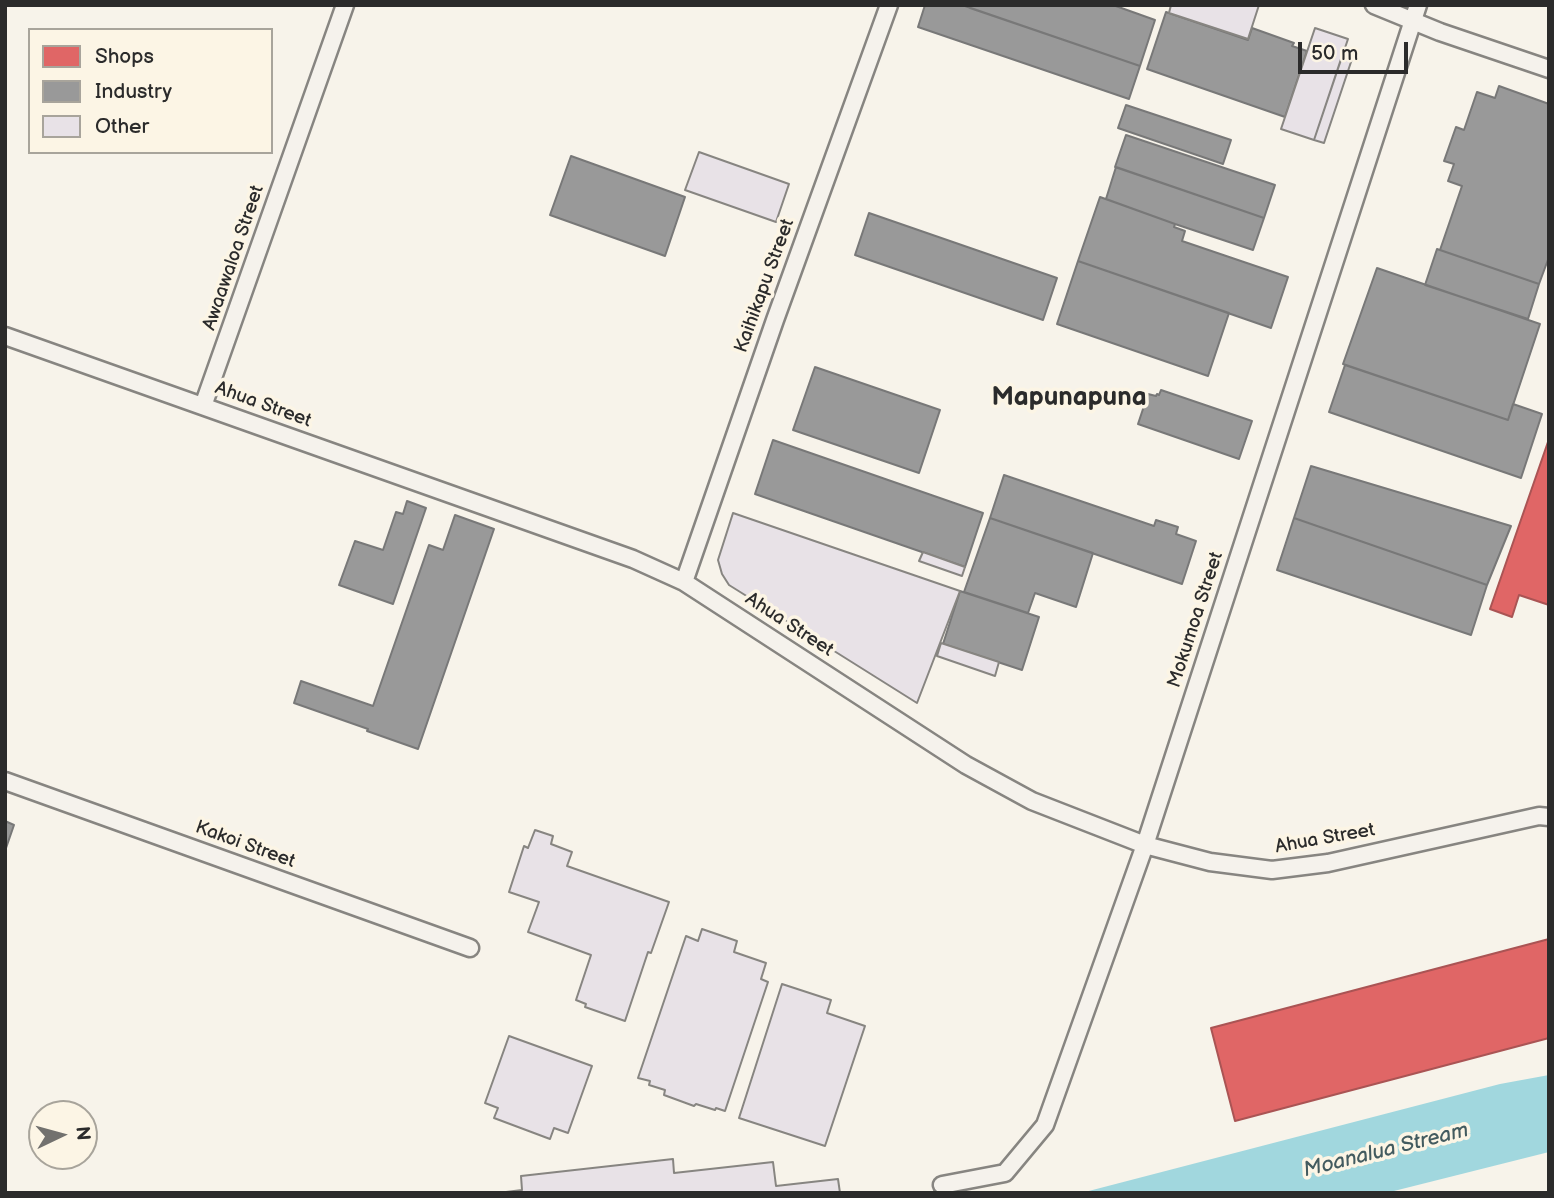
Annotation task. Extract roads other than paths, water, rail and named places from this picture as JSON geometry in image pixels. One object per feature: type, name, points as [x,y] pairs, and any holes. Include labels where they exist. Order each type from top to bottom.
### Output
[{"type":"street","name":"Awaawaloa Street","points":[[204,406],[345,5]]},
{"type":"street","name":"Kaihikapu Street","points":[[684,582],[889,5]]},
{"type":"street","points":[[1374,5],[1395,15],[1415,13],[1440,32],[1549,69]]},
{"type":"street","name":"Mokumoa Street","points":[[942,1185],[1005,1173],[1045,1125],[1145,845],[1415,13]]},
{"type":"street","name":"Ahua Street","points":[[5,336],[633,559],[684,582],[966,765],[1032,801],[1145,845],[1210,862],[1272,870],[1328,863],[1539,816],[1549,817]]},
{"type":"street","name":"Kakoi Street","points":[[5,781],[470,948]]},
{"type":"water","name":"Moanalua Stream","points":[[1549,1075],[1549,1152],[1386,1193],[1081,1193],[1500,1084]]},
{"type":"district","name":"Mapunapuna","points":[[1069,398]]}]
